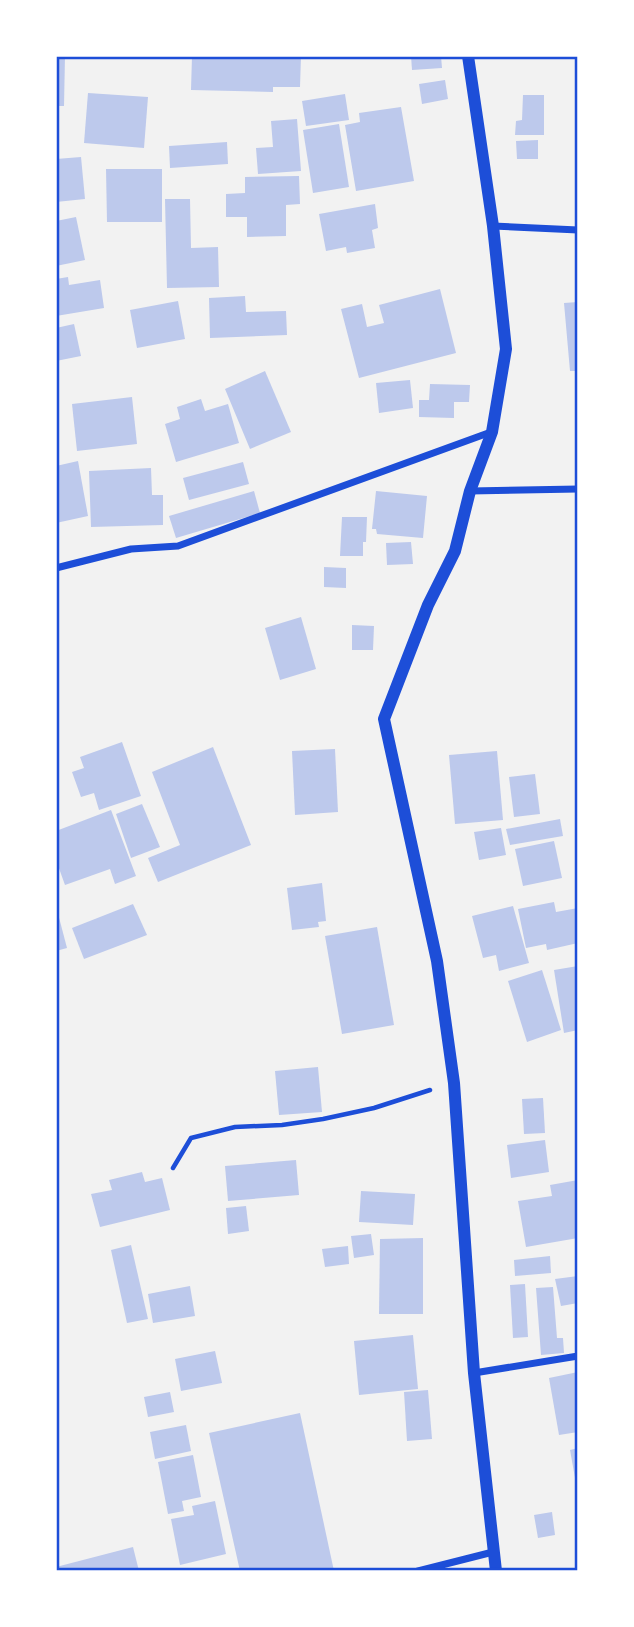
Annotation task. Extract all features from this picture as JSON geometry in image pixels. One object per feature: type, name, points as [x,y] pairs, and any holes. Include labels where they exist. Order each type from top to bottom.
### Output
[{"type":"street","points":[[468,56],[493,226],[506,349],[492,432],[470,491],[455,551],[428,605],[384,719],[437,961],[454,1083],[474,1373],[496,1571]]},
{"type":"street","points":[[493,226],[578,230]]},
{"type":"street","points":[[56,568],[131,548],[178,546],[492,432]]},
{"type":"street","points":[[470,491],[578,489]]},
{"type":"street","points":[[474,1373],[578,1356]]},
{"type":"street","points":[[418,1571],[493,1552]]},
{"type":"path","points":[[173,1168],[191,1138],[235,1127],[282,1125],[323,1119],[374,1108],[454,1083]]},
{"type":"building","points":[[56,56],[65,56],[64,106],[56,106]]},
{"type":"building","points":[[192,56],[301,56],[300,87],[273,87],[273,92],[191,90]]},
{"type":"building","points":[[411,56],[441,56],[442,68],[412,70]]},
{"type":"building","points":[[445,80],[448,99],[422,104],[419,84]]},
{"type":"building","points":[[88,93],[148,97],[144,148],[84,143]]},
{"type":"building","points":[[345,94],[349,120],[306,126],[302,101]]},
{"type":"building","points":[[523,95],[544,95],[544,135],[515,135],[516,121],[522,120]]},
{"type":"building","points":[[401,107],[414,181],[356,191],[345,125],[360,122],[359,113]]},
{"type":"building","points":[[297,119],[301,171],[258,174],[256,148],[273,147],[271,121]]},
{"type":"building","points":[[339,124],[349,187],[313,193],[303,130]]},
{"type":"building","points":[[538,140],[538,159],[517,159],[516,141]]},
{"type":"building","points":[[227,142],[228,164],[170,168],[169,146]]},
{"type":"building","points":[[81,157],[85,199],[56,202],[56,159]]},
{"type":"building","points":[[106,169],[162,169],[162,222],[107,222]]},
{"type":"building","points":[[299,176],[300,204],[286,205],[286,236],[247,237],[247,217],[226,217],[226,194],[245,193],[245,177]]},
{"type":"building","points":[[165,199],[190,199],[191,248],[218,247],[219,287],[167,288]]},
{"type":"building","points":[[375,204],[378,228],[372,230],[375,248],[347,253],[346,247],[326,251],[319,214]]},
{"type":"building","points":[[76,217],[85,260],[56,266],[56,221]]},
{"type":"building","points":[[68,277],[69,285],[100,280],[104,308],[56,316],[56,279]]},
{"type":"building","points":[[440,289],[456,353],[359,378],[341,309],[362,304],[367,327],[384,323],[379,305]]},
{"type":"building","points":[[245,296],[246,312],[286,311],[287,335],[210,338],[209,298]]},
{"type":"building","points":[[178,301],[185,339],[137,348],[130,310]]},
{"type":"building","points":[[578,302],[578,371],[570,371],[564,303]]},
{"type":"building","points":[[74,324],[81,356],[56,361],[56,328]]},
{"type":"building","points":[[265,371],[291,432],[250,449],[225,389]]},
{"type":"building","points":[[410,380],[413,408],[379,413],[376,383]]},
{"type":"building","points":[[430,384],[470,385],[469,402],[454,402],[454,418],[419,417],[419,400],[429,400]]},
{"type":"building","points":[[132,397],[137,444],[77,451],[72,404]]},
{"type":"building","points":[[201,399],[205,411],[228,404],[239,443],[176,462],[165,424],[180,419],[177,407]]},
{"type":"building","points":[[78,461],[88,516],[56,523],[56,466]]},
{"type":"building","points":[[243,462],[249,484],[189,500],[183,478]]},
{"type":"building","points":[[151,468],[152,495],[163,495],[163,525],[91,527],[89,471]]},
{"type":"building","points":[[254,491],[260,513],[176,538],[169,516]]},
{"type":"building","points":[[376,491],[427,496],[423,538],[377,534],[376,529],[372,529]]},
{"type":"building","points":[[342,517],[367,517],[363,556],[340,556]]},
{"type":"building","points":[[411,542],[413,564],[387,565],[386,543]]},
{"type":"building","points":[[324,567],[346,568],[346,588],[324,587]]},
{"type":"building","points":[[301,617],[316,669],[280,680],[265,628]]},
{"type":"building","points":[[352,625],[374,626],[373,650],[352,650]]},
{"type":"building","points":[[122,742],[141,796],[99,810],[94,793],[81,797],[72,772],[84,768],[80,757]]},
{"type":"building","points":[[213,747],[251,845],[158,882],[148,858],[180,845],[152,772]]},
{"type":"building","points":[[335,749],[338,812],[295,815],[292,751]]},
{"type":"building","points":[[497,751],[503,820],[455,824],[449,755]]},
{"type":"building","points":[[535,774],[540,814],[514,817],[509,777]]},
{"type":"building","points":[[142,804],[160,847],[131,858],[116,814]]},
{"type":"building","points":[[111,810],[136,876],[115,884],[110,869],[65,885],[56,860],[56,831]]},
{"type":"building","points":[[560,819],[563,836],[510,845],[506,829]]},
{"type":"building","points":[[501,828],[506,855],[479,860],[474,832]]},
{"type":"building","points":[[554,841],[562,878],[523,886],[515,849]]},
{"type":"building","points":[[322,883],[326,921],[318,922],[319,927],[292,930],[287,888]]},
{"type":"building","points":[[554,902],[556,912],[578,908],[578,943],[547,950],[546,944],[526,948],[518,909]]},
{"type":"building","points":[[133,904],[147,935],[84,959],[72,928]]},
{"type":"building","points":[[56,906],[67,948],[56,951]]},
{"type":"building","points":[[513,906],[529,963],[499,971],[496,955],[483,958],[472,916]]},
{"type":"building","points":[[377,927],[394,1025],[342,1034],[325,936]]},
{"type":"building","points":[[578,966],[578,1030],[564,1033],[554,970]]},
{"type":"building","points":[[542,970],[561,1030],[527,1042],[508,981]]},
{"type":"building","points":[[318,1067],[322,1112],[279,1115],[275,1071]]},
{"type":"building","points":[[543,1098],[545,1133],[524,1134],[522,1099]]},
{"type":"building","points":[[545,1140],[549,1172],[511,1178],[507,1145]]},
{"type":"building","points":[[296,1160],[299,1195],[228,1201],[225,1166]]},
{"type":"building","points":[[142,1172],[145,1182],[162,1178],[170,1210],[100,1227],[91,1194],[112,1190],[109,1180]]},
{"type":"building","points":[[578,1180],[578,1238],[526,1247],[518,1201],[552,1196],[550,1185]]},
{"type":"building","points":[[361,1191],[415,1194],[413,1225],[359,1222]]},
{"type":"building","points":[[246,1206],[249,1231],[228,1234],[226,1208]]},
{"type":"building","points":[[371,1234],[374,1255],[354,1258],[351,1236]]},
{"type":"building","points":[[423,1238],[423,1314],[379,1314],[380,1239]]},
{"type":"building","points":[[131,1245],[148,1319],[127,1323],[111,1250]]},
{"type":"building","points":[[348,1246],[349,1264],[325,1267],[322,1249]]},
{"type":"building","points":[[550,1256],[551,1273],[515,1276],[514,1260]]},
{"type":"building","points":[[578,1276],[578,1303],[561,1306],[555,1279]]},
{"type":"building","points":[[525,1284],[528,1337],[513,1338],[510,1285]]},
{"type":"building","points":[[190,1286],[195,1316],[153,1323],[148,1294]]},
{"type":"building","points":[[553,1287],[557,1338],[563,1338],[564,1353],[541,1355],[536,1288]]},
{"type":"building","points":[[413,1335],[418,1389],[359,1395],[354,1341]]},
{"type":"building","points":[[215,1351],[222,1383],[181,1391],[175,1359]]},
{"type":"building","points":[[578,1372],[578,1432],[559,1435],[549,1378]]},
{"type":"building","points":[[428,1390],[432,1439],[407,1441],[404,1392]]},
{"type":"building","points":[[170,1392],[174,1412],[148,1417],[144,1397]]},
{"type":"building","points":[[300,1413],[334,1571],[240,1571],[209,1433]]},
{"type":"building","points":[[186,1425],[191,1451],[155,1459],[150,1432]]},
{"type":"building","points":[[578,1448],[578,1489],[577,1489],[570,1450]]},
{"type":"building","points":[[193,1455],[201,1497],[182,1501],[184,1511],[168,1514],[158,1462]]},
{"type":"building","points":[[215,1501],[226,1554],[180,1565],[171,1519],[194,1515],[192,1506]]},
{"type":"building","points":[[552,1512],[555,1535],[538,1538],[534,1515]]},
{"type":"building","points":[[133,1547],[139,1571],[56,1571],[56,1567]]}]
